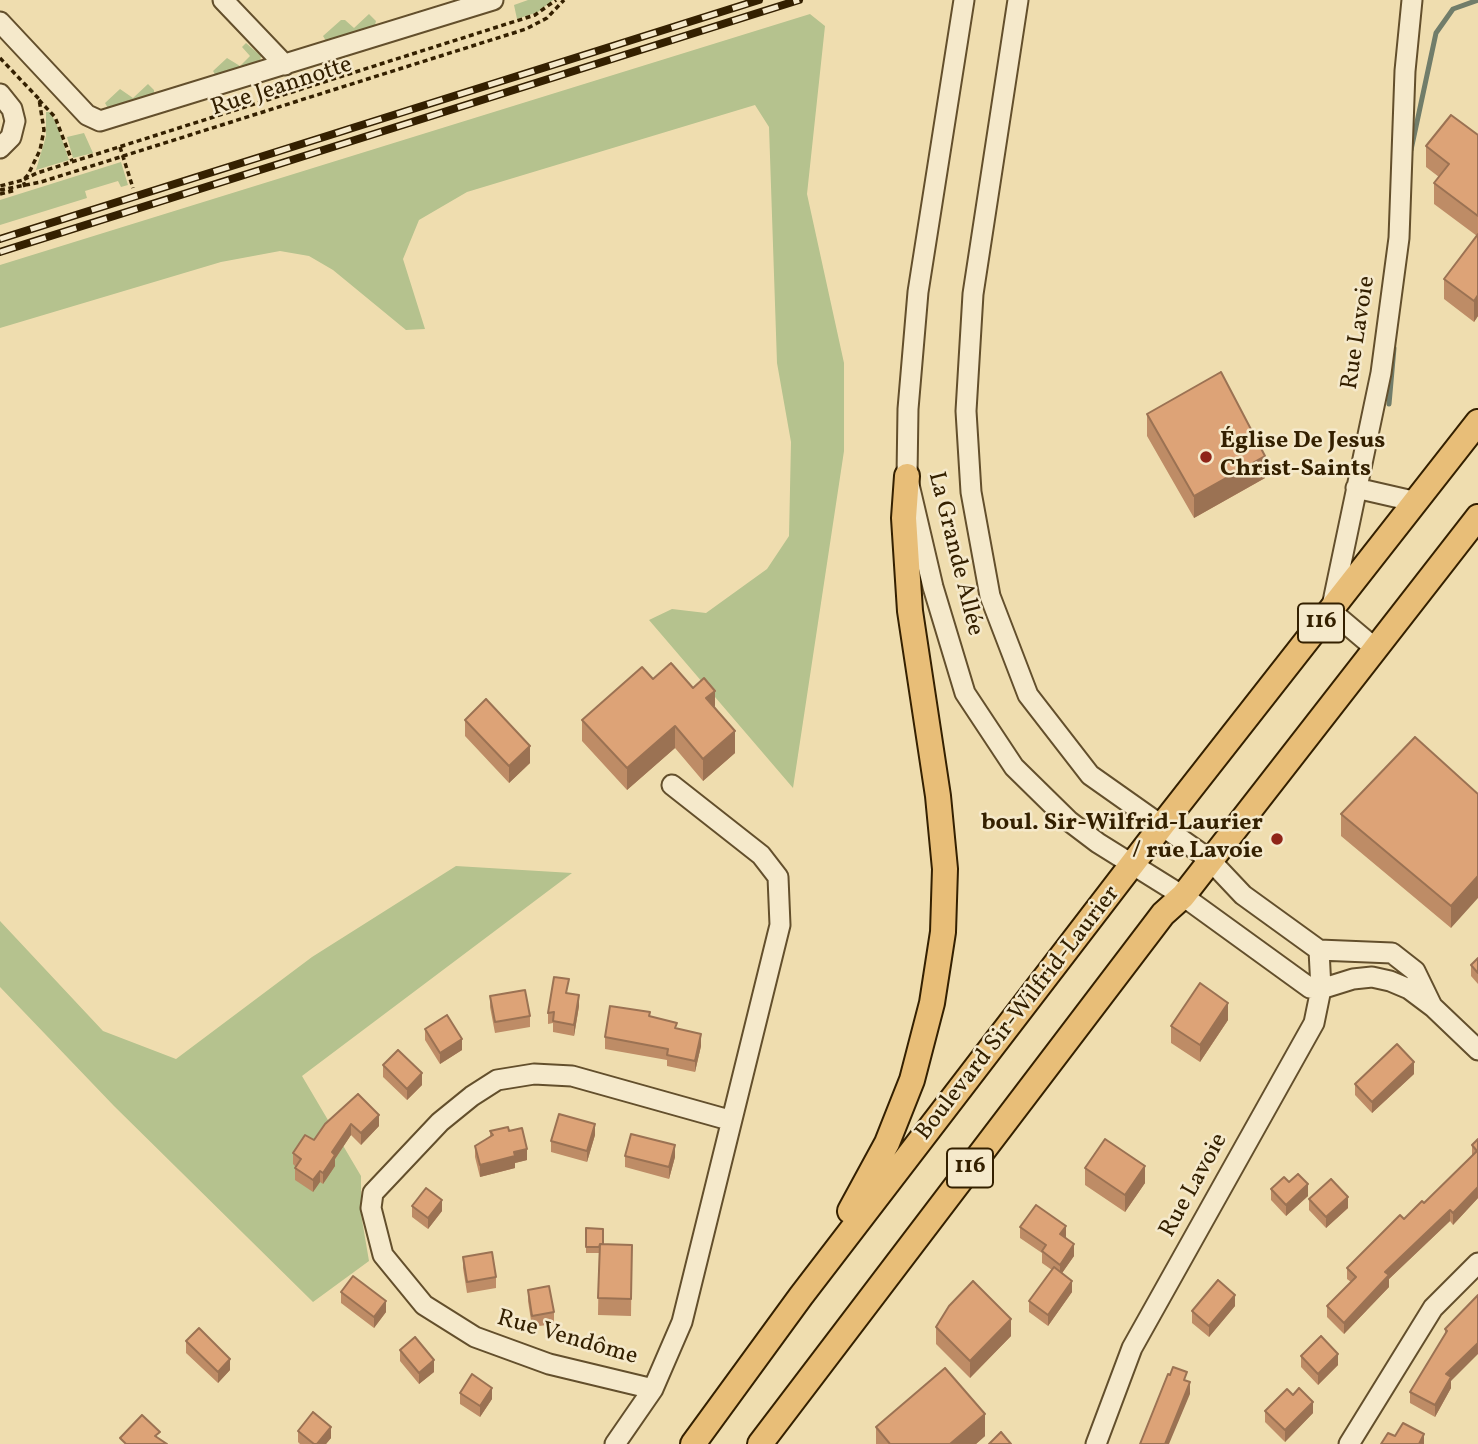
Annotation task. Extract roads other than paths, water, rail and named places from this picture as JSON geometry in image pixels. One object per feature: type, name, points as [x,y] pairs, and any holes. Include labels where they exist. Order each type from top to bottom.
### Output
[{"type":"main road","name":"Boulevard Sir-Wilfrid-Laurier","points":[[693,1444],[801,1296],[1163,824],[1478,422]]},
{"type":"main road","points":[[801,1296],[887,1143],[912,1080],[932,1003],[943,932],[945,869],[938,796],[908,587],[904,519],[907,476]]},
{"type":"main road","name":"116","points":[[760,1444],[1163,914],[1183,896],[1209,859],[1478,517]]},
{"type":"street","points":[[223,0],[285,65]]},
{"type":"street","points":[[0,22],[82,110],[91,118],[105,121],[494,0]]},
{"type":"street","name":"La Grande Allée","points":[[964,0],[918,292],[908,409],[907,476],[933,587],[965,693],[1014,766],[1069,821],[1183,896],[1298,981],[1310,988],[1321,989]]},
{"type":"street","name":"La Grande Allée","points":[[1018,0],[973,294],[966,411],[971,492],[990,596],[1028,695],[1090,775],[1209,859],[1243,895],[1319,950]]},
{"type":"street","name":"Rue Lavoie","points":[[1331,611],[1381,373],[1399,238],[1405,71],[1412,0]]},
{"type":"street","points":[[0,94],[12,109],[15,121],[11,137],[0,148]]},
{"type":"street","points":[[1356,488],[1417,502]]},
{"type":"street","points":[[1331,611],[1376,649]]},
{"type":"street","name":"Rue Vendôme","points":[[615,1444],[653,1389],[682,1322],[729,1120],[780,925],[778,877],[761,855],[729,826],[672,785]]},
{"type":"street","points":[[1319,950],[1392,953],[1415,971],[1433,1007]]},
{"type":"street","name":"Rue Lavoie","points":[[1096,1444],[1132,1348],[1314,1023],[1321,989],[1319,950]]},
{"type":"street","points":[[1321,989],[1353,979],[1372,977],[1409,989],[1433,1007],[1478,1050]]},
{"type":"street","name":"Rue Vendôme","points":[[653,1389],[548,1364],[475,1337],[424,1305],[383,1255],[371,1208],[373,1194],[440,1122],[497,1080],[534,1074],[572,1076],[729,1120]]},
{"type":"street","points":[[1349,1444],[1433,1308],[1478,1263]]},
{"type":"waterway","points":[[1411,150],[1436,33],[1453,9],[1478,0]]},
{"type":"waterway","points":[[1389,404],[1394,348]]},
{"type":"railway","points":[[0,239],[759,0]]},
{"type":"railway","points":[[0,252],[799,0]]},
{"type":"place","name":"Église De Jesus Christ-Saints","points":[[1206,457]]},
{"type":"place","name":"boul. Sir-Wilfrid-Laurier / rue Lavoie","points":[[1277,839]]}]
